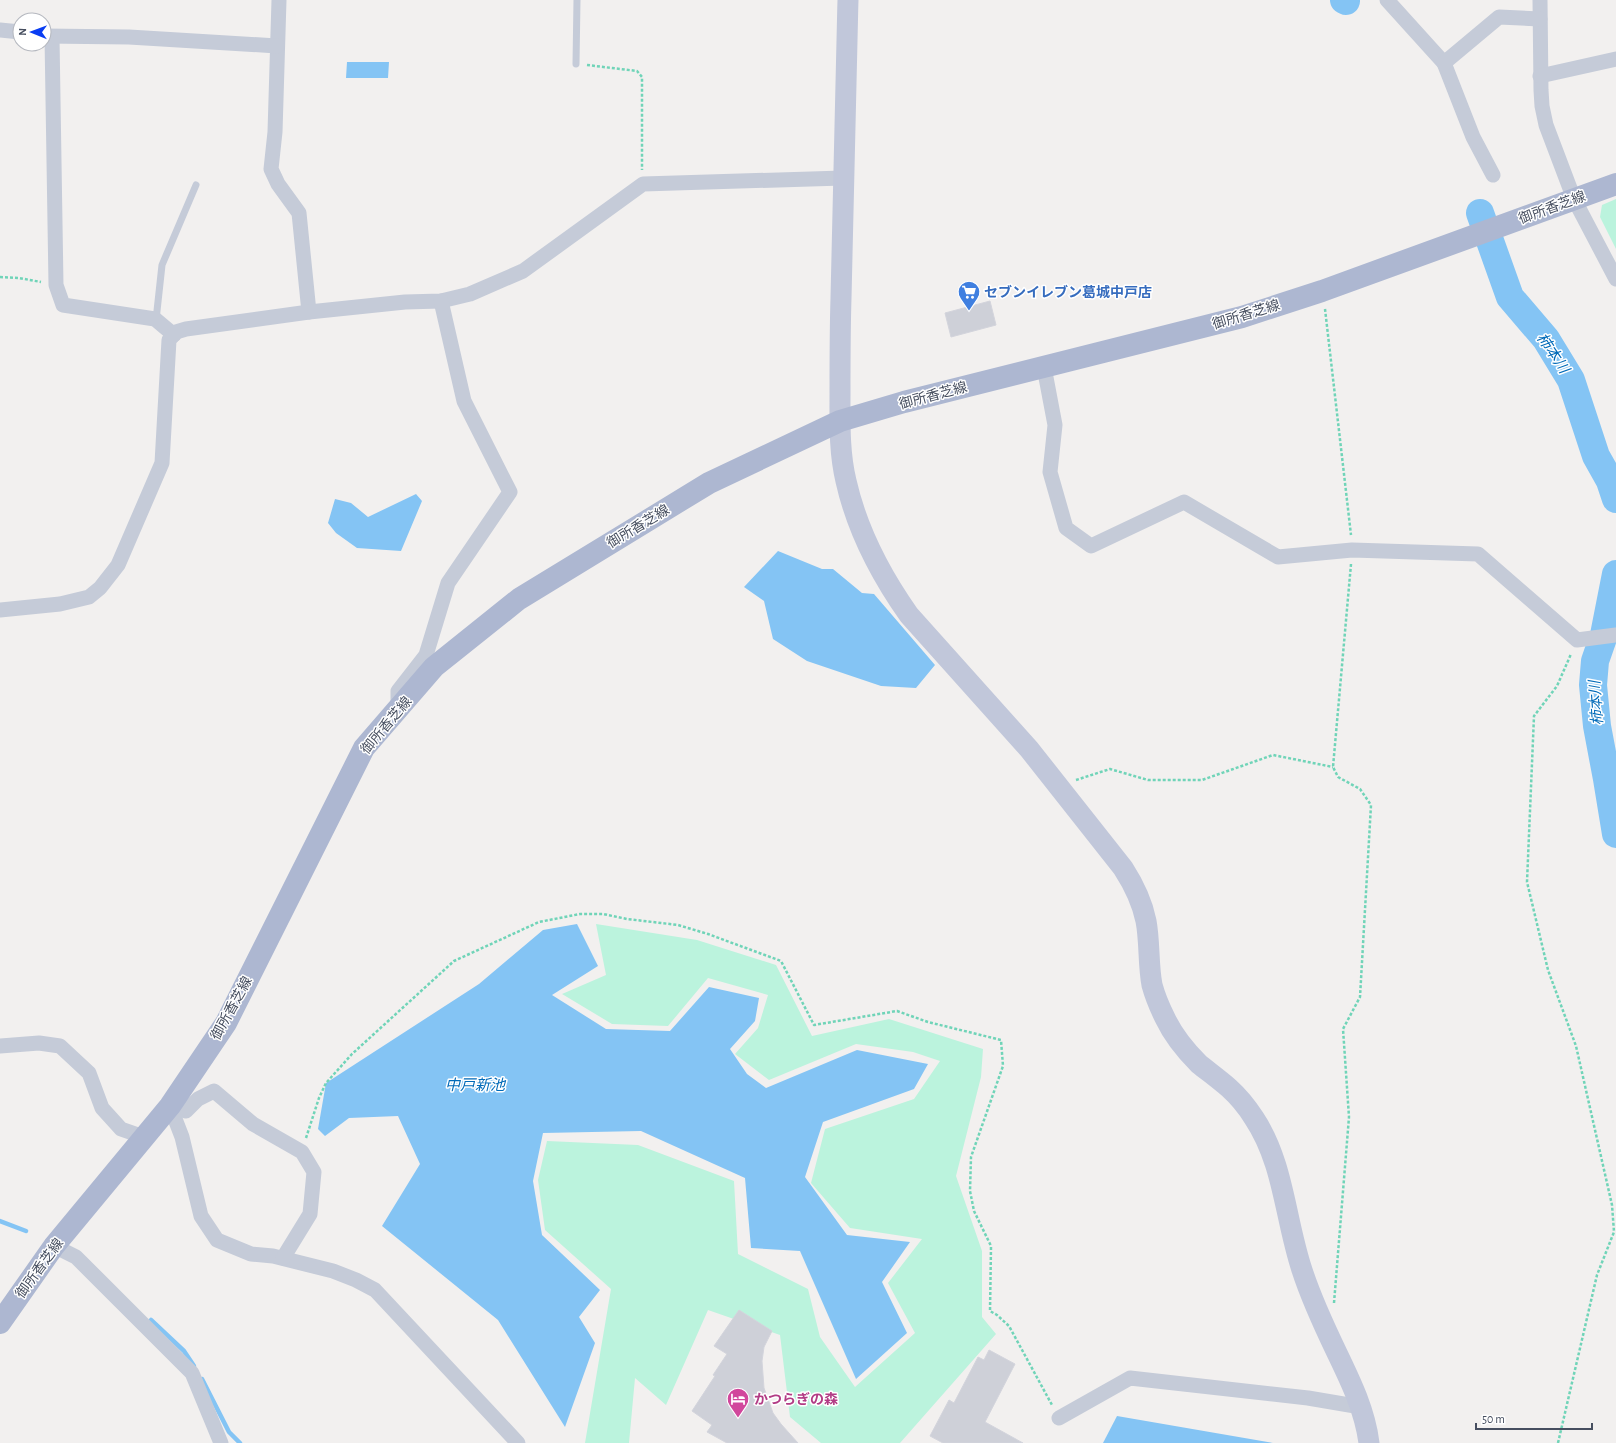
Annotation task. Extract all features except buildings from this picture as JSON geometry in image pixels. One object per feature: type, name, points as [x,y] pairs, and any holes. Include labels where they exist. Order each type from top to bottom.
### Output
[{"type":"main road","name":"御所香芝線","points":[[0,1324],[54,1246],[170,1106],[226,1023],[364,748],[434,668],[435,655],[519,599],[702,488],[774,451],[840,421],[904,402],[1221,323],[1322,290],[1616,184]]},
{"type":"street","points":[[279,0],[275,132],[271,169],[278,184],[299,213],[309,312]]},
{"type":"street","points":[[848,0],[843,178],[840,421],[841,449],[846,480],[855,514],[866,543],[892,591],[909,615],[1003,718],[1123,868],[1135,887],[1142,904],[1146,922],[1152,985],[1157,1000],[1171,1029],[1179,1041],[1196,1060],[1230,1089],[1244,1104],[1264,1136],[1274,1157],[1292,1237],[1302,1271],[1326,1330],[1361,1407],[1369,1443]]},
{"type":"street","points":[[1387,0],[1444,63],[1473,137],[1493,175]]},
{"type":"street","points":[[1540,0],[1540,76],[1542,106],[1546,125],[1574,199],[1616,279]]},
{"type":"street","points":[[1444,63],[1499,17],[1540,19]]},
{"type":"street","points":[[0,30],[12,31]]},
{"type":"street","points":[[52,36],[129,37],[277,46]]},
{"type":"street","points":[[49,52],[56,285],[63,305],[156,320],[174,335]]},
{"type":"street","points":[[1540,76],[1616,60]]},
{"type":"street","points":[[0,610],[60,604],[89,597],[100,588],[118,565],[162,463],[169,340],[176,332],[186,329],[309,312],[405,302],[441,301],[470,294],[523,271],[642,184],[843,178]]},
{"type":"street","points":[[435,655],[448,583],[510,492],[464,401],[441,301]]},
{"type":"street","points":[[1044,367],[1055,425],[1050,472],[1066,528],[1091,546],[1184,502],[1278,557],[1352,550],[1478,554],[1577,640],[1616,635]]},
{"type":"street","points":[[0,1046],[39,1043],[60,1046],[89,1073],[102,1108],[121,1129],[144,1137]]},
{"type":"street","points":[[170,1106],[186,1111],[198,1099],[214,1091],[253,1124],[302,1152],[314,1172],[310,1214],[283,1258]]},
{"type":"street","points":[[170,1106],[182,1137],[201,1216],[217,1240],[251,1254],[283,1258],[333,1271],[356,1280],[375,1290],[518,1443]]},
{"type":"street","points":[[54,1246],[76,1258],[116,1300],[192,1373],[221,1443]]},
{"type":"street","points":[[1059,1418],[1130,1378],[1308,1398],[1361,1407]]},
{"type":"lane","points":[[576,64],[577,0]]},
{"type":"lane","points":[[156,320],[162,264],[196,185]]},
{"type":"path","points":[[576,64],[637,71],[642,77],[642,184]]},
{"type":"path","points":[[0,277],[19,278],[56,285]]},
{"type":"path","points":[[1322,290],[1352,550],[1333,767],[1338,777],[1360,789],[1372,805],[1360,997],[1342,1029],[1349,1117],[1334,1304]]},
{"type":"path","points":[[1558,1443],[1597,1275],[1614,1232],[1612,1205],[1576,1046],[1548,970],[1527,882],[1534,716],[1557,686],[1577,640]]},
{"type":"path","points":[[1058,786],[1110,769],[1148,780],[1202,780],[1273,754],[1333,767]]},
{"type":"path","points":[[302,1152],[319,1098],[326,1083],[352,1054],[454,961],[539,922],[580,914],[603,914],[628,919],[678,925],[742,946],[781,961],[814,1025],[897,1011],[928,1022],[1001,1040],[1003,1066],[971,1157],[970,1191],[974,1211],[991,1246],[990,1311],[1009,1326],[1059,1418]]},
{"type":"green space","points":[[1616,199],[1616,249],[1600,217],[1602,205]]},
{"type":"green space","points":[[596,924],[697,940],[776,965],[812,1036],[889,1019],[983,1049],[981,1077],[956,1176],[982,1251],[982,1317],[996,1334],[900,1443],[821,1443],[790,1417],[780,1335],[708,1310],[666,1405],[635,1378],[629,1443],[585,1443],[611,1289],[545,1230],[538,1180],[547,1141],[638,1145],[734,1181],[738,1254],[808,1289],[820,1337],[855,1387],[915,1333],[888,1283],[922,1239],[850,1228],[811,1183],[825,1129],[914,1099],[940,1061],[913,1052],[856,1044],[769,1080],[735,1054],[758,1028],[768,995],[708,978],[668,1026],[612,1024],[562,994],[606,975]]},
{"type":"water","points":[[347,62],[389,62],[388,78],[346,78]]},
{"type":"water","points":[[416,494],[422,501],[401,551],[357,548],[336,533],[328,523],[335,499],[351,503],[368,517]]},
{"type":"water","points":[[778,551],[822,569],[833,569],[862,593],[874,594],[935,665],[916,688],[881,686],[807,661],[773,639],[764,601],[744,587]]},
{"type":"water","name":"中戸新池","points":[[577,924],[598,966],[552,995],[606,1029],[670,1031],[709,987],[759,998],[755,1021],[730,1049],[747,1074],[766,1088],[857,1050],[928,1064],[914,1089],[823,1122],[805,1177],[847,1235],[910,1242],[882,1282],[907,1333],[856,1379],[800,1251],[751,1248],[745,1178],[641,1131],[543,1133],[533,1181],[542,1235],[600,1290],[579,1317],[595,1343],[565,1427],[498,1320],[382,1226],[420,1164],[398,1116],[349,1118],[325,1136],[318,1129],[326,1083],[479,984],[543,930]]},
{"type":"water","points":[[1117,1416],[1273,1443],[1103,1443]]},
{"type":"waterway","name":"柿本川","points":[[1480,213],[1510,297],[1546,339],[1571,380],[1596,456],[1610,481],[1616,499]]},
{"type":"waterway","name":"柿本川","points":[[1616,574],[1604,635],[1595,661],[1593,685],[1597,726],[1616,834]]},
{"type":"waterway","points":[[0,1221],[26,1231]]},
{"type":"waterway","points":[[151,1320],[184,1351],[194,1366]]},
{"type":"waterway","points":[[202,1379],[229,1432],[240,1443]]},
{"type":"place","name":"セブンイレブン葛城中戸店","points":[[969,312]]},
{"type":"place","name":"かつらぎの森","points":[[738,1418]]}]
